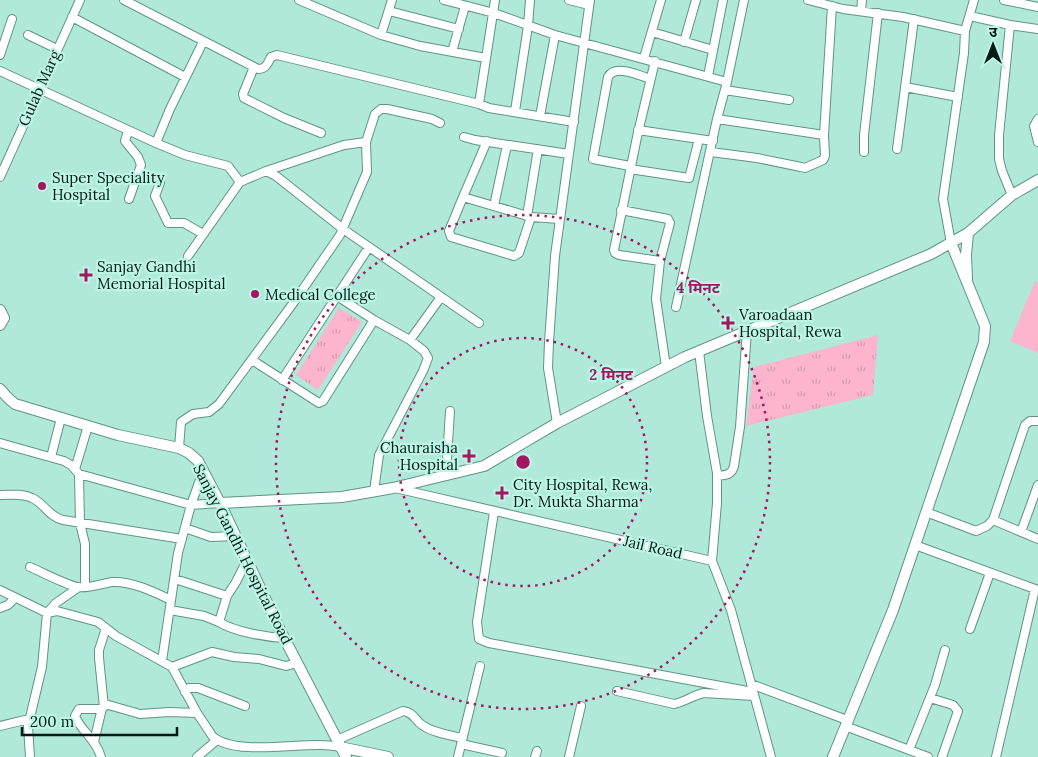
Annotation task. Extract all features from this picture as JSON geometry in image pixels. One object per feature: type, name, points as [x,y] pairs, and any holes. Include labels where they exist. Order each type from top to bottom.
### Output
[{"type":"main road","points":[[220,503],[342,497],[393,488],[484,466],[557,422],[699,351],[932,254],[968,233],[1012,195],[1038,180]]},
{"type":"main road","points":[[967,282],[966,255],[968,233]]},
{"type":"main road","points":[[832,757],[893,610],[984,342],[984,326],[951,244]]},
{"type":"main road","points":[[0,310],[3,312],[4,318],[0,325]]},
{"type":"main road","name":"Sanjay Gandhi Hospital Road","points":[[0,389],[15,404],[118,435],[179,448],[190,453],[198,461],[297,663],[346,757]]},
{"type":"main road","points":[[339,743],[388,757]]},
{"type":"street","name":"Gulab Marg","points":[[0,177],[80,0]]},
{"type":"street","points":[[124,0],[254,67],[262,69],[271,57],[278,55],[489,108],[574,122]]},
{"type":"street","points":[[299,0],[381,35],[420,46],[486,58]]},
{"type":"street","points":[[381,35],[392,0]]},
{"type":"street","points":[[444,0],[494,13],[555,35],[708,76],[726,86],[789,100]]},
{"type":"street","points":[[479,104],[495,0]]},
{"type":"street","points":[[515,111],[530,0]]},
{"type":"street","points":[[557,422],[550,381],[549,342],[555,256],[590,3],[568,0]]},
{"type":"street","points":[[644,58],[661,0]]},
{"type":"street","points":[[684,42],[696,0]]},
{"type":"street","points":[[708,76],[723,0]]},
{"type":"street","points":[[676,306],[744,0]]},
{"type":"street","points":[[808,0],[914,19],[966,31]]},
{"type":"street","points":[[861,11],[862,0]]},
{"type":"street","points":[[951,244],[943,199],[966,31],[974,0]]},
{"type":"street","points":[[1004,0],[1038,7]]},
{"type":"street","points":[[711,152],[757,158],[805,168],[823,160],[825,156],[824,135],[836,4]]},
{"type":"street","points":[[452,52],[465,6]]},
{"type":"street","points":[[389,12],[458,28]]},
{"type":"street","points":[[864,152],[864,135],[878,13]]},
{"type":"street","points":[[970,16],[1038,29]]},
{"type":"street","points":[[72,17],[185,77]]},
{"type":"street","points":[[0,55],[12,19]]},
{"type":"street","points":[[897,149],[914,19]]},
{"type":"street","points":[[1010,25],[999,135],[999,159],[1012,195]]},
{"type":"street","points":[[652,32],[713,50]]},
{"type":"street","points":[[28,35],[57,48]]},
{"type":"street","points":[[540,116],[555,35]]},
{"type":"street","points":[[156,143],[170,108],[203,42]]},
{"type":"street","points":[[655,61],[638,130],[614,253],[660,261]]},
{"type":"street","points":[[254,67],[244,90],[244,98],[284,118],[321,133]]},
{"type":"street","points":[[650,79],[616,70],[610,74],[593,159],[630,168],[689,178],[699,139]]},
{"type":"street","points":[[0,71],[156,143],[185,155],[228,166],[240,182]]},
{"type":"street","points":[[905,87],[958,97]]},
{"type":"street","points":[[179,448],[180,422],[193,414],[213,410],[219,404],[294,302],[343,229],[367,172],[366,142],[375,114],[381,109],[387,109],[440,123]]},
{"type":"street","points":[[1038,119],[1034,126],[1038,142]]},
{"type":"street","points":[[717,120],[824,135]]},
{"type":"street","points":[[638,130],[713,141]]},
{"type":"street","points":[[128,131],[125,141],[138,157],[141,165],[129,199]]},
{"type":"street","points":[[464,137],[569,154]]},
{"type":"street","points":[[188,256],[240,182],[266,171],[344,145],[366,142]]},
{"type":"street","points":[[487,142],[449,231],[451,237],[514,256],[519,253],[529,217],[538,149]]},
{"type":"street","points":[[494,206],[507,145]]},
{"type":"street","points":[[266,171],[276,176],[343,229],[479,323]]},
{"type":"street","points":[[160,183],[155,196],[168,223],[184,223],[203,234]]},
{"type":"street","points":[[463,197],[529,217],[560,219]]},
{"type":"street","points":[[622,210],[668,219],[670,222],[660,261],[656,299],[666,367]]},
{"type":"street","points":[[282,380],[369,247]]},
{"type":"street","points":[[337,296],[410,340],[424,351],[428,358],[379,455],[374,491]]},
{"type":"street","points":[[410,340],[440,297]]},
{"type":"street","points":[[252,360],[319,403],[323,401],[374,320]]},
{"type":"street","points":[[717,476],[729,474],[733,471],[740,427],[747,331]]},
{"type":"street","points":[[699,351],[717,476],[717,503],[712,561],[731,610],[771,757]]},
{"type":"street","points":[[446,475],[450,410]]},
{"type":"street","points":[[51,457],[61,418]]},
{"type":"street","points":[[926,512],[976,531],[987,526],[993,520],[1025,425],[1038,421]]},
{"type":"street","points":[[82,587],[85,544],[80,523],[77,472],[88,426]]},
{"type":"street","points":[[0,443],[68,463],[77,472],[191,505],[220,503]]},
{"type":"street","points":[[162,660],[182,539],[203,471]]},
{"type":"street","points":[[1021,532],[1038,485]]},
{"type":"street","name":"Jail Road","points":[[393,488],[712,561]]},
{"type":"street","points":[[0,495],[30,496],[57,518],[182,539]]},
{"type":"street","points":[[494,512],[476,622],[479,639],[489,643],[753,691],[846,723],[928,757]]},
{"type":"street","points":[[993,520],[1038,539]]},
{"type":"street","points":[[185,528],[211,537],[236,536]]},
{"type":"street","points":[[915,545],[1035,589]]},
{"type":"street","points":[[219,622],[227,596],[247,560]]},
{"type":"street","points":[[30,567],[82,587]]},
{"type":"street","points":[[970,629],[990,573]]},
{"type":"street","points":[[174,579],[227,596]]},
{"type":"street","points":[[996,757],[1038,581]]},
{"type":"street","points":[[30,757],[29,719],[42,667],[47,612],[56,603],[82,587],[111,582],[145,589],[171,600]]},
{"type":"street","points":[[0,590],[47,612],[56,611],[95,620],[116,636],[162,660],[172,667],[197,713],[217,740],[265,748],[339,743],[403,711],[411,713],[426,728],[502,753]]},
{"type":"street","points":[[0,608],[8,605],[15,598]]},
{"type":"street","points":[[170,610],[204,616],[234,628],[271,637],[285,638]]},
{"type":"street","points":[[94,742],[104,706],[99,650],[106,628]]},
{"type":"street","points":[[909,750],[930,698],[945,650]]},
{"type":"street","points":[[172,667],[212,652],[234,657],[259,659],[286,666],[297,663]]},
{"type":"street","points":[[458,757],[480,666]]},
{"type":"street","points":[[185,692],[189,688],[198,688],[245,706]]},
{"type":"street","points":[[617,691],[674,704],[682,703],[698,694],[704,693],[753,691]]},
{"type":"street","points":[[930,698],[953,705],[958,711],[942,757]]},
{"type":"street","points":[[101,757],[94,742],[75,716],[76,712],[83,708],[104,706],[140,714],[197,713]]},
{"type":"street","points":[[568,757],[581,706]]},
{"type":"street","points":[[0,726],[29,719]]},
{"type":"street","points":[[197,757],[217,740]]},
{"type":"green space","points":[[1035,281],[1038,283],[1038,353],[1010,341]]},
{"type":"green space","points":[[339,308],[362,322],[318,390],[296,375]]},
{"type":"green space","points":[[878,335],[873,395],[746,426],[754,367]]},
{"type":"place","name":"Super Speciality Hospital","points":[[42,186]]},
{"type":"place","name":"Sanjay Gandhi Memorial Hospital","points":[[86,275]]},
{"type":"place","name":"Medical College","points":[[255,294]]},
{"type":"place","name":"Varoadaan Hospital, Rewa","points":[[728,323]]},
{"type":"place","name":"Chauraisha Hospital","points":[[469,456]]},
{"type":"place","name":"City Hospital, Rewa, Dr. Mukta Sharma","points":[[502,493]]}]
